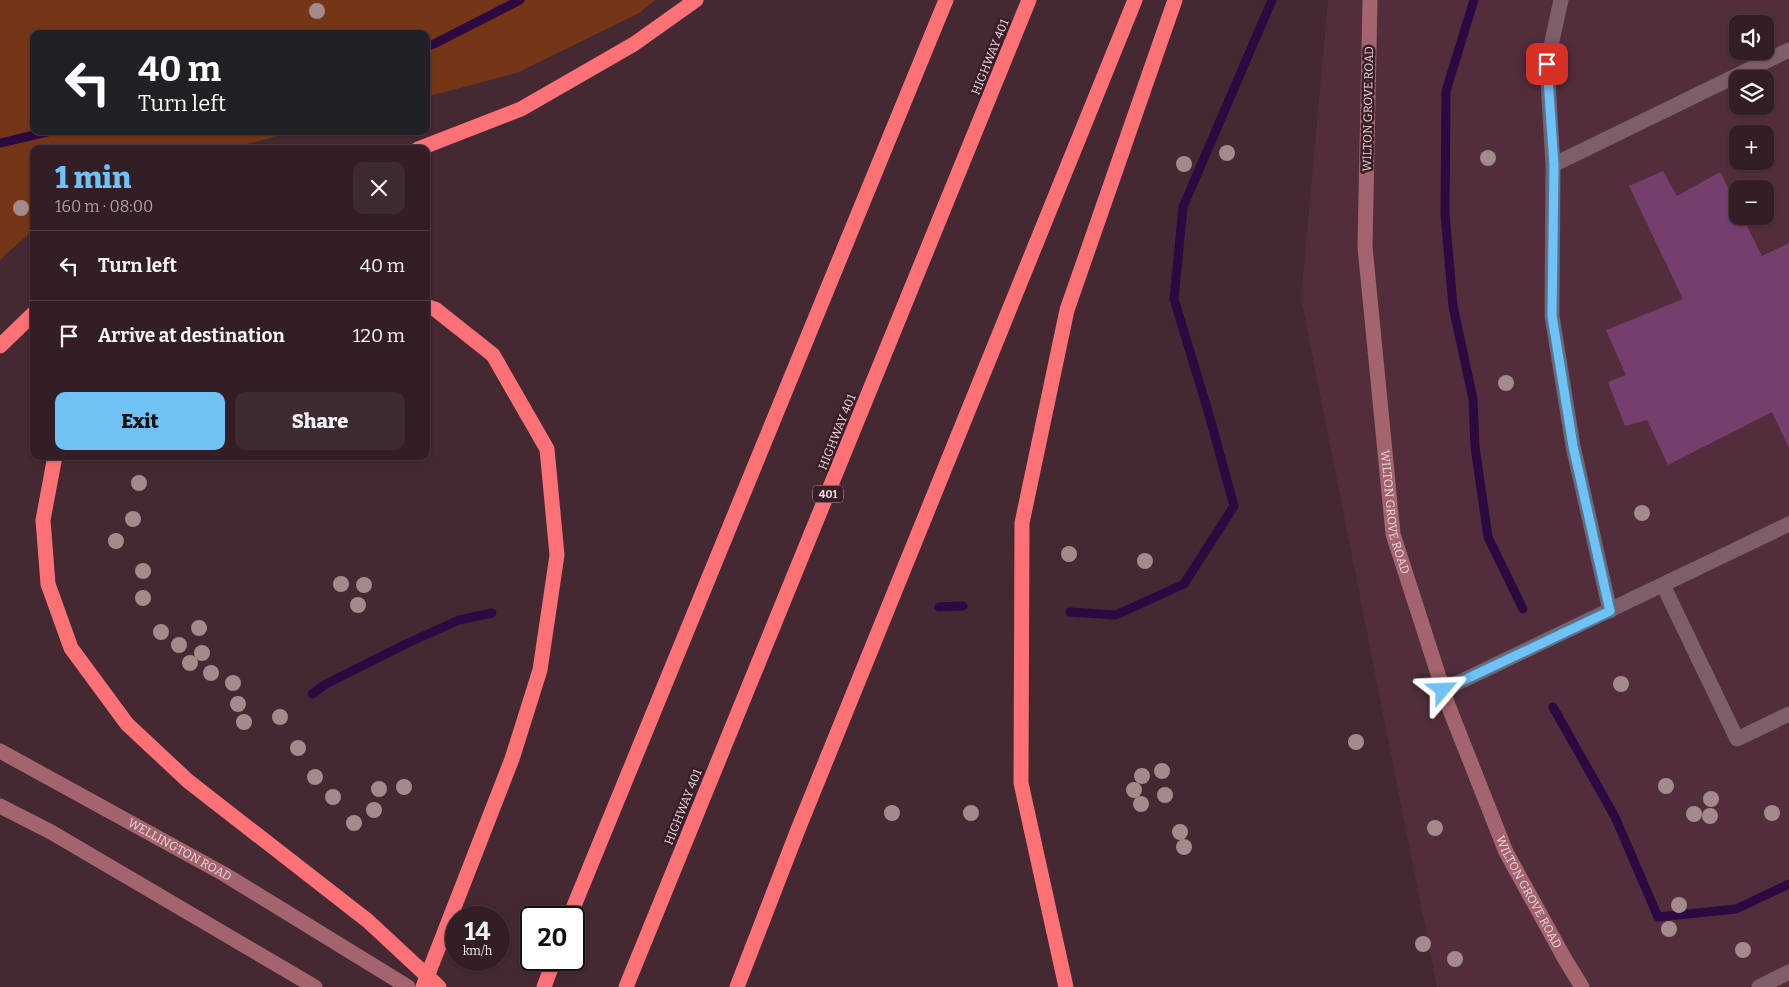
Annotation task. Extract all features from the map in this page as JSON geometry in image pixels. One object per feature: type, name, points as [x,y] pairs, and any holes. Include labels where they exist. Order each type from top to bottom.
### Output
[{"type":"highway","points":[[428,145],[521,109],[634,44],[696,0]]},
{"type":"highway","points":[[574,906],[946,0]]},
{"type":"highway","name":"HIGHWAY 401","points":[[626,987],[1029,0]]},
{"type":"highway","points":[[737,987],[797,832],[1135,0]]},
{"type":"highway","points":[[1066,987],[1020,782],[1022,523],[1067,310],[1175,0]]},
{"type":"highway","points":[[423,987],[524,723],[540,670],[558,555],[546,449],[494,355],[435,309],[430,307]]},
{"type":"highway","points":[[0,346],[30,317]]},
{"type":"highway","points":[[54,460],[43,520],[48,584],[71,648],[127,724],[188,781],[368,921],[439,987]]},
{"type":"highway","points":[[544,987],[550,971]]},
{"type":"main road","name":"WILTON GROVE ROAD","points":[[1370,0],[1365,247],[1393,534],[1443,690],[1506,852],[1582,987]]},
{"type":"main road","name":"WELLINGTON ROAD","points":[[0,751],[224,874],[408,987]]},
{"type":"main road","points":[[0,806],[51,832],[315,987]]},
{"type":"lane","points":[[1561,0],[1547,64],[1554,165],[1552,316],[1573,446],[1610,611]]},
{"type":"lane","points":[[1554,165],[1789,50]]},
{"type":"lane","points":[[1443,690],[1789,524]]},
{"type":"lane","points":[[1664,584],[1737,739],[1789,714]]},
{"type":"lane","points":[[1759,987],[1789,972]]},
{"type":"shaded area","points":[[0,0],[655,0],[639,13],[517,73],[430,96],[430,30],[30,30],[30,135],[281,135],[244,145],[30,145],[30,233],[0,260]]},
{"type":"shaded area","points":[[1328,0],[1789,0],[1789,987],[1437,987],[1301,298]]},
{"type":"building","points":[[1663,171],[1677,196],[1720,172],[1729,190],[1729,225],[1746,225],[1762,256],[1789,243],[1789,448],[1772,412],[1668,465],[1647,420],[1625,426],[1608,382],[1626,375],[1606,330],[1683,299],[1629,186]]},
{"type":"waterway","points":[[430,45],[520,0]]},
{"type":"waterway","points":[[1070,612],[1116,615],[1184,584],[1234,506],[1174,299],[1183,207],[1272,0]]},
{"type":"waterway","points":[[1474,0],[1446,91],[1445,214],[1453,306],[1473,399],[1475,447],[1488,537],[1523,609]]},
{"type":"waterway","points":[[0,143],[34,135]]},
{"type":"waterway","points":[[939,607],[963,606]]},
{"type":"waterway","points":[[312,694],[326,684],[459,620],[492,613]]},
{"type":"waterway","points":[[1553,707],[1615,817],[1658,917],[1736,909],[1789,884]]},
{"type":"route","points":[[1443,690],[1610,611],[1573,446],[1552,316],[1554,165],[1547,64]]}]
